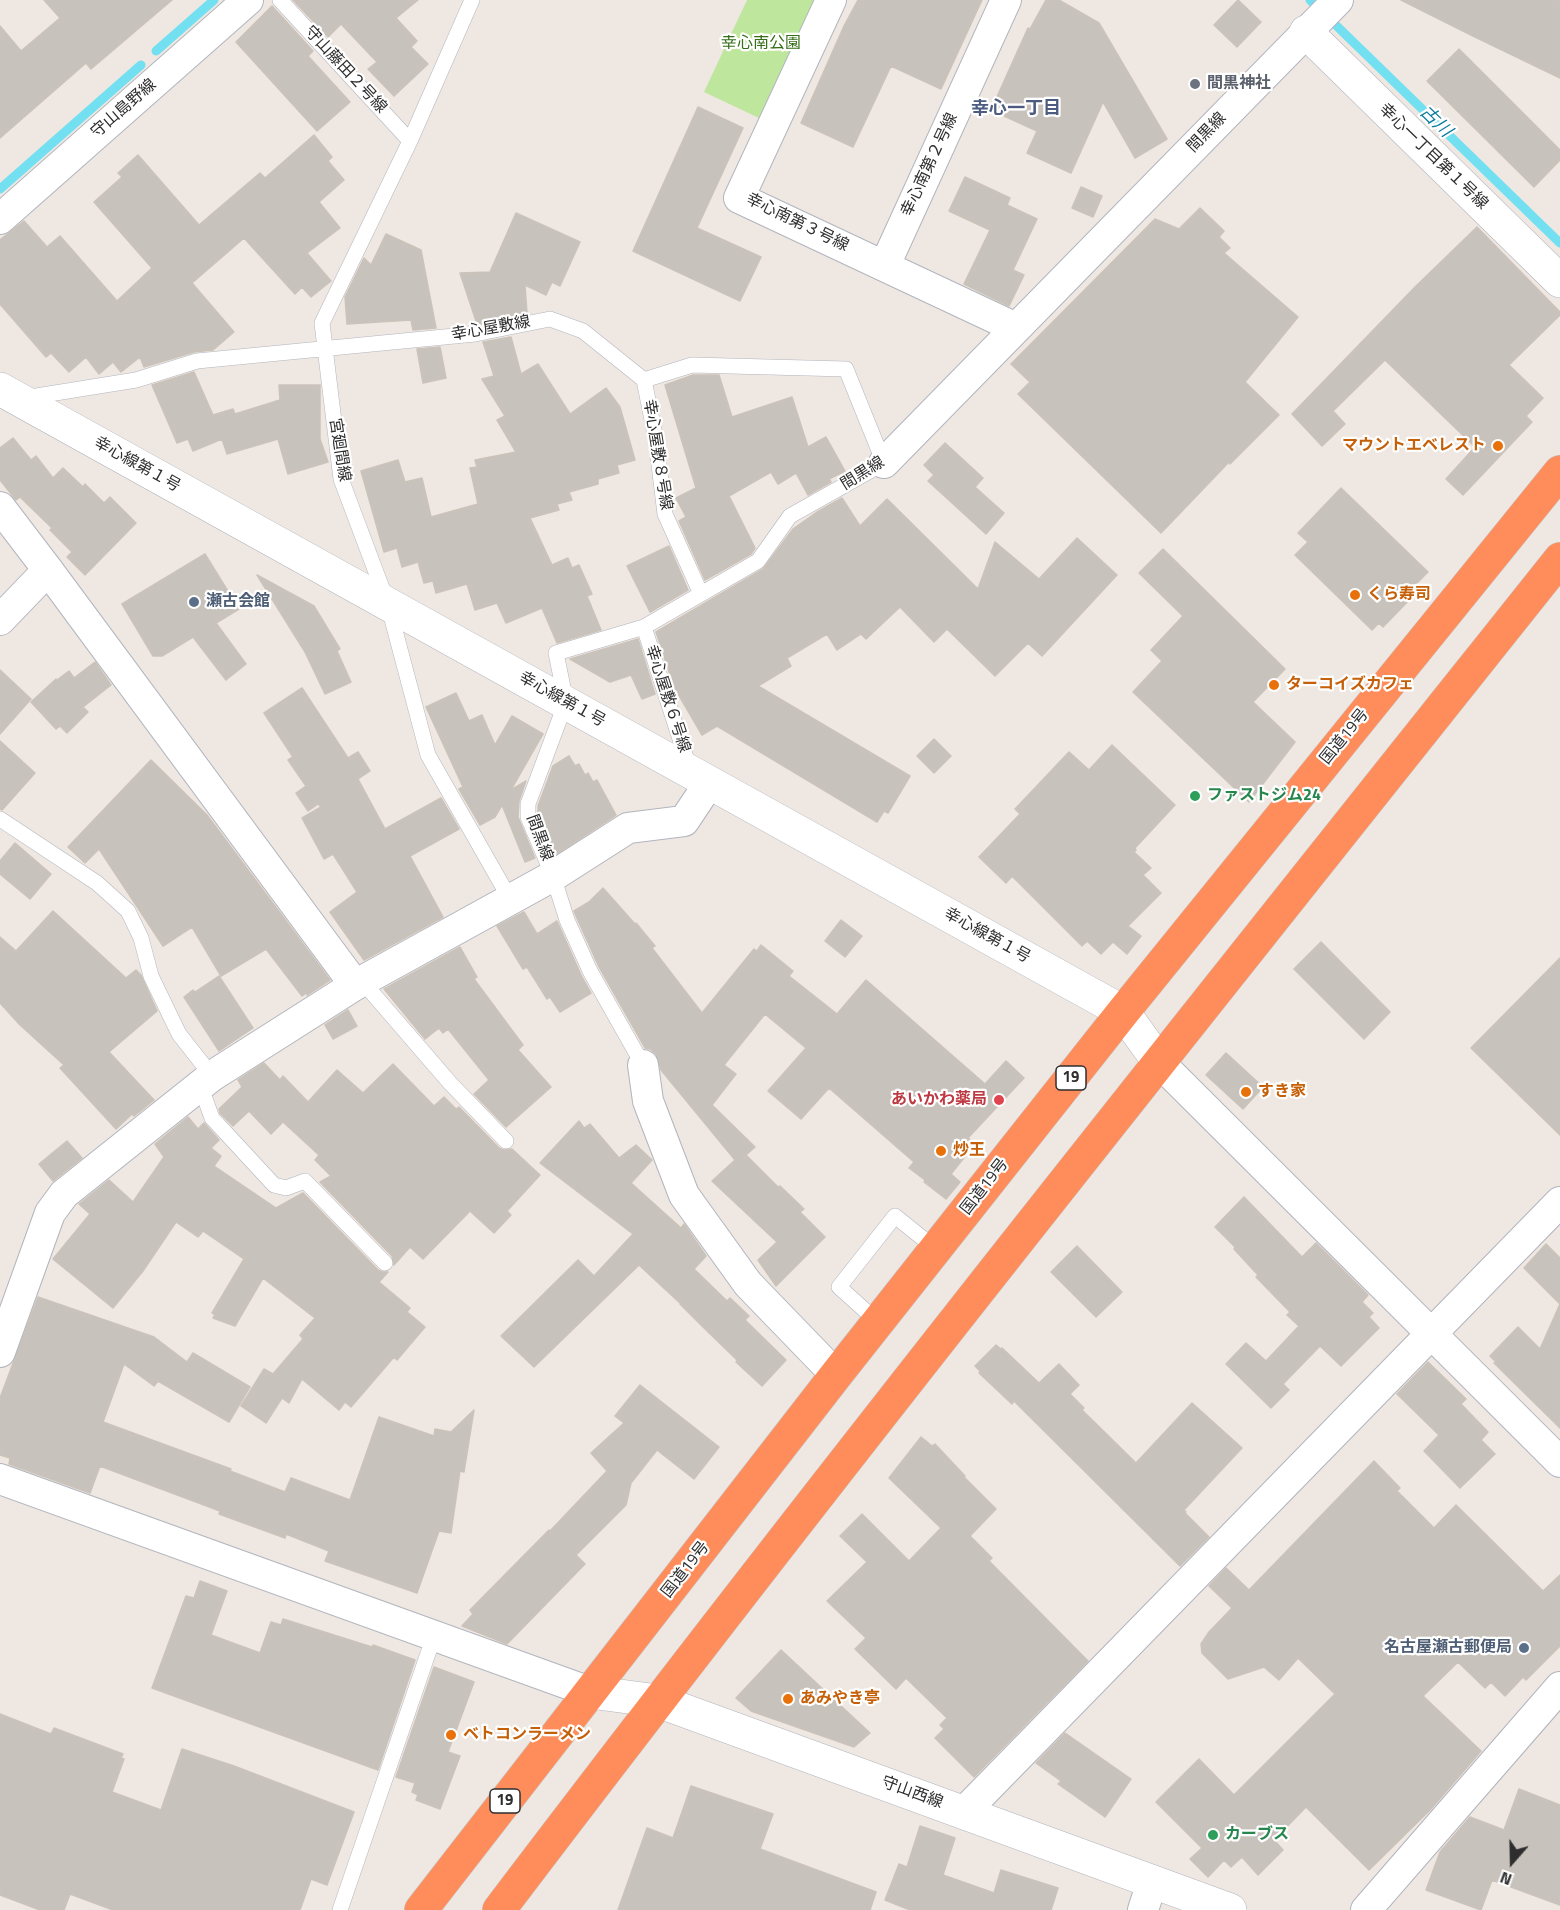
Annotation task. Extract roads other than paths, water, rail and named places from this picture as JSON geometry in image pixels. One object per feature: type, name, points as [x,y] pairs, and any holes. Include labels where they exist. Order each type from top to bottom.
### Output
[{"type":"highway","name":"国道19号","points":[[420,1910],[878,1322],[1124,1012],[1560,472]]},
{"type":"highway","points":[[499,1910],[658,1701],[1159,1062],[1560,559]]},
{"type":"street","name":"守山島野線","points":[[0,219],[248,0]]},
{"type":"street","name":"幸心南第３号線","points":[[831,0],[739,198],[1016,328]]},
{"type":"street","name":"幸心南第２号線","points":[[885,265],[1006,0]]},
{"type":"street","name":"間黒線","points":[[884,463],[1337,1]]},
{"type":"street","name":"幸心一丁目第１号線","points":[[1308,30],[1560,281]]},
{"type":"street","name":"幸心線第１号","points":[[9,394],[1124,1012]]},
{"type":"street","points":[[0,507],[359,983]]},
{"type":"street","points":[[0,620],[48,570]]},
{"type":"street","points":[[0,1352],[50,1213],[64,1194],[206,1080],[359,983],[553,876],[628,828],[684,821],[700,776]]},
{"type":"street","points":[[1124,1012],[1159,1062],[1560,1462]]},
{"type":"street","points":[[643,1065],[648,1101],[684,1195],[748,1284],[836,1375]]},
{"type":"street","points":[[964,1812],[1560,1202]]},
{"type":"street","points":[[0,1479],[590,1692]]},
{"type":"street","points":[[1366,1910],[1560,1687]]},
{"type":"street","name":"守山西線","points":[[590,1692],[658,1701],[964,1812],[1148,1896],[1230,1910]]},
{"type":"lane","name":"守山藤田２号線","points":[[280,0],[410,141]]},
{"type":"lane","name":"宮廻間線","points":[[472,0],[410,141],[322,323],[341,479],[388,604],[428,756],[510,899]]},
{"type":"lane","name":"幸心屋敷線","points":[[9,394],[136,380],[197,361],[475,334],[550,319],[583,331],[644,380]]},
{"type":"lane","points":[[644,380],[693,365],[846,369],[884,463]]},
{"type":"lane","name":"幸心屋敷８号線","points":[[644,380],[656,440],[665,514],[701,594]]},
{"type":"lane","name":"間黒線","points":[[643,1065],[590,971],[567,920],[553,876],[528,817],[528,804],[566,702],[556,653],[644,627],[758,561],[790,516],[884,463]]},
{"type":"lane","name":"幸心屋敷６号線","points":[[644,627],[700,776]]},
{"type":"lane","points":[[0,819],[97,883],[128,911],[141,938],[152,976],[179,1034],[206,1080],[212,1118],[274,1185],[286,1188],[305,1181],[385,1263]]},
{"type":"lane","points":[[359,983],[506,1141]]},
{"type":"lane","points":[[878,1322],[838,1287],[895,1216],[936,1249]]},
{"type":"lane","points":[[340,1910],[434,1636]]},
{"type":"waterway","points":[[156,51],[214,0]]},
{"type":"waterway","name":"古川","points":[[1310,0],[1560,243]]},
{"type":"waterway","points":[[0,189],[141,65]]},
{"type":"place","name":"間黒神社","points":[[1195,84]]},
{"type":"place","name":"マウントエベレスト","points":[[1498,446]]},
{"type":"place","name":"くら寿司","points":[[1355,595]]},
{"type":"place","name":"瀬古会館","points":[[194,602]]},
{"type":"place","name":"ターコイズカフェ","points":[[1274,685]]},
{"type":"place","name":"ファストジム24","points":[[1195,796]]},
{"type":"place","name":"すき家","points":[[1246,1092]]},
{"type":"place","name":"あいかわ薬局","points":[[999,1100]]},
{"type":"place","name":"炒王","points":[[941,1151]]},
{"type":"place","name":"名古屋瀬古郵便局","points":[[1524,1648]]},
{"type":"place","name":"あみやき亭","points":[[788,1699]]},
{"type":"place","name":"ベトコンラーメン","points":[[451,1735]]},
{"type":"place","name":"カーブス","points":[[1213,1835]]},
{"type":"district","name":"幸心一丁目","points":[[1016,110]]},
{"type":"park label","name":"幸心南公園","points":[[761,44]]}]
